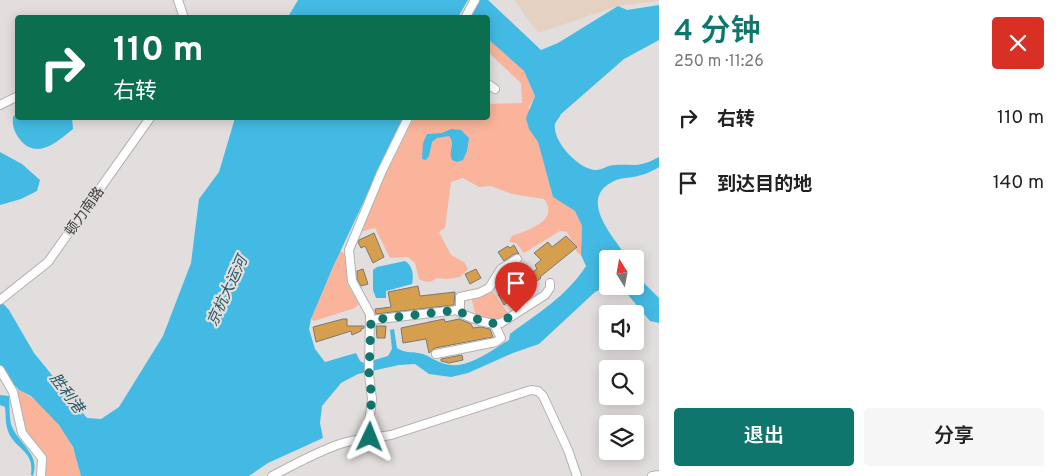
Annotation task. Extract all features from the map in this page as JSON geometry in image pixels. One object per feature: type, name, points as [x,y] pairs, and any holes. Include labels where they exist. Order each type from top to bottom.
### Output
[{"type":"street","points":[[178,0],[183,15]]},
{"type":"street","points":[[466,15],[474,0]]},
{"type":"street","points":[[490,85],[495,89]]},
{"type":"street","points":[[0,105],[15,98]]},
{"type":"street","name":"顿力南路","points":[[0,300],[48,262],[149,120]]},
{"type":"street","points":[[370,437],[368,423],[372,399],[369,374],[371,320],[369,308],[352,281],[349,250],[378,181],[407,120]]},
{"type":"street","points":[[458,310],[460,308],[460,297],[479,294],[489,288],[501,269],[517,259]]},
{"type":"street","points":[[458,310],[462,314],[480,321],[494,324],[501,323],[545,295],[550,288],[550,283]]},
{"type":"street","points":[[371,320],[458,310]]},
{"type":"street","points":[[436,354],[496,342],[501,338],[494,324]]},
{"type":"street","points":[[0,370],[13,392],[22,432],[42,458],[41,476]]},
{"type":"street","points":[[272,476],[337,444],[391,435],[531,390],[538,391],[543,396],[568,450],[576,476]]},
{"type":"street","points":[[652,476],[659,475]]},
{"type":"shaded area","points":[[514,0],[659,1],[618,6],[538,33]]},
{"type":"shaded area","points":[[490,41],[524,71],[535,96],[529,107],[529,129],[538,142],[553,197],[575,211],[582,226],[581,255],[577,252],[567,232],[560,231],[524,253],[516,243],[509,242],[512,236],[540,224],[545,219],[548,207],[544,199],[512,194],[491,186],[479,187],[463,178],[451,182],[445,228],[439,232],[451,255],[464,262],[468,269],[460,277],[437,278],[430,282],[419,279],[415,263],[408,257],[390,258],[375,228],[360,232],[382,181],[413,120],[490,120],[490,104],[522,103],[521,83],[490,54]]},
{"type":"shaded area","points":[[340,251],[346,255],[347,283],[359,304],[355,308],[314,321],[311,319]]},
{"type":"shaded area","points":[[492,291],[508,313],[496,321],[476,316],[471,297]]},
{"type":"shaded area","points":[[19,390],[43,407],[62,430],[73,449],[81,476],[44,476],[46,467],[43,455],[21,423],[17,391]]},
{"type":"water","points":[[298,0],[468,0],[459,15],[289,15]]},
{"type":"water","name":"京杭大运河","points":[[472,0],[488,0],[541,50],[558,43],[618,6],[627,10],[659,5],[659,40],[624,59],[561,114],[555,124],[555,131],[562,146],[575,160],[589,169],[596,170],[612,165],[642,164],[659,157],[659,167],[635,177],[614,181],[603,189],[598,198],[598,208],[602,219],[622,250],[599,250],[599,290],[539,344],[468,373],[451,377],[429,374],[415,364],[399,365],[358,374],[341,383],[322,406],[320,423],[323,438],[268,463],[249,476],[81,476],[73,447],[59,425],[31,396],[19,390],[5,375],[0,365],[0,300],[9,310],[34,353],[87,418],[101,419],[119,407],[163,336],[191,263],[199,199],[219,172],[234,120],[402,120],[333,267],[311,319],[309,329],[315,349],[325,362],[356,353],[360,361],[364,363],[388,356],[392,349],[390,330],[394,329],[397,348],[400,350],[423,354],[445,364],[453,365],[470,362],[509,340],[510,334],[561,295],[578,277],[586,266],[581,255],[582,226],[575,211],[553,197],[538,142],[529,129],[526,118],[535,96],[524,71],[490,41],[490,15],[467,15]]},
{"type":"water","points":[[15,115],[15,120],[72,120],[73,129],[55,143],[42,149],[35,149],[28,147],[22,142],[16,133],[13,117]]},
{"type":"water","points":[[451,129],[461,130],[469,138],[463,160],[457,162],[452,160],[452,142],[449,136],[437,138],[432,142],[429,156],[426,160],[422,159],[423,143],[427,134],[442,133]]},
{"type":"water","points":[[0,152],[22,164],[40,180],[37,191],[21,199],[0,205]]},
{"type":"water","points":[[405,261],[412,271],[412,284],[386,291],[386,298],[376,298],[373,290],[373,270],[377,267]]},
{"type":"water","points":[[644,283],[659,298],[659,323],[650,321],[644,314],[644,305],[637,305],[628,295],[644,295]]},
{"type":"water","points":[[0,395],[9,396],[11,424],[34,461],[33,476],[31,475],[30,460],[8,431],[5,407],[0,405]]},
{"type":"building","points":[[374,233],[384,257],[373,263],[365,246],[361,248],[358,242]]},
{"type":"building","points":[[566,236],[577,247],[541,278],[504,305],[496,287],[504,275],[520,264],[528,275],[537,269],[535,265],[541,260],[534,253],[548,242],[552,247]]},
{"type":"building","points":[[514,245],[519,254],[514,254],[504,261],[498,252]]},
{"type":"building","points":[[363,269],[368,284],[361,286],[357,279],[357,271]]},
{"type":"building","points":[[476,269],[481,278],[470,284],[465,274]]},
{"type":"building","points":[[418,286],[420,296],[455,292],[454,305],[376,314],[375,309],[391,307],[388,292]]},
{"type":"building","points":[[347,319],[347,326],[364,326],[364,328],[352,335],[351,331],[316,342],[313,327]]},
{"type":"building","points":[[444,319],[445,322],[459,319],[471,324],[473,328],[490,329],[493,337],[435,348],[429,353],[426,339],[403,343],[401,328]]},
{"type":"building","points":[[376,326],[386,326],[385,338],[377,338]]},
{"type":"building","points":[[462,355],[463,360],[449,363],[441,361],[441,359]]},
{"type":"route","points":[[370,437],[368,423],[372,399],[369,374],[371,320],[458,310],[462,314],[488,324],[494,324],[501,323],[516,313]]},
{"type":"water label","name":"胜利港","points":[[67,393]]}]
